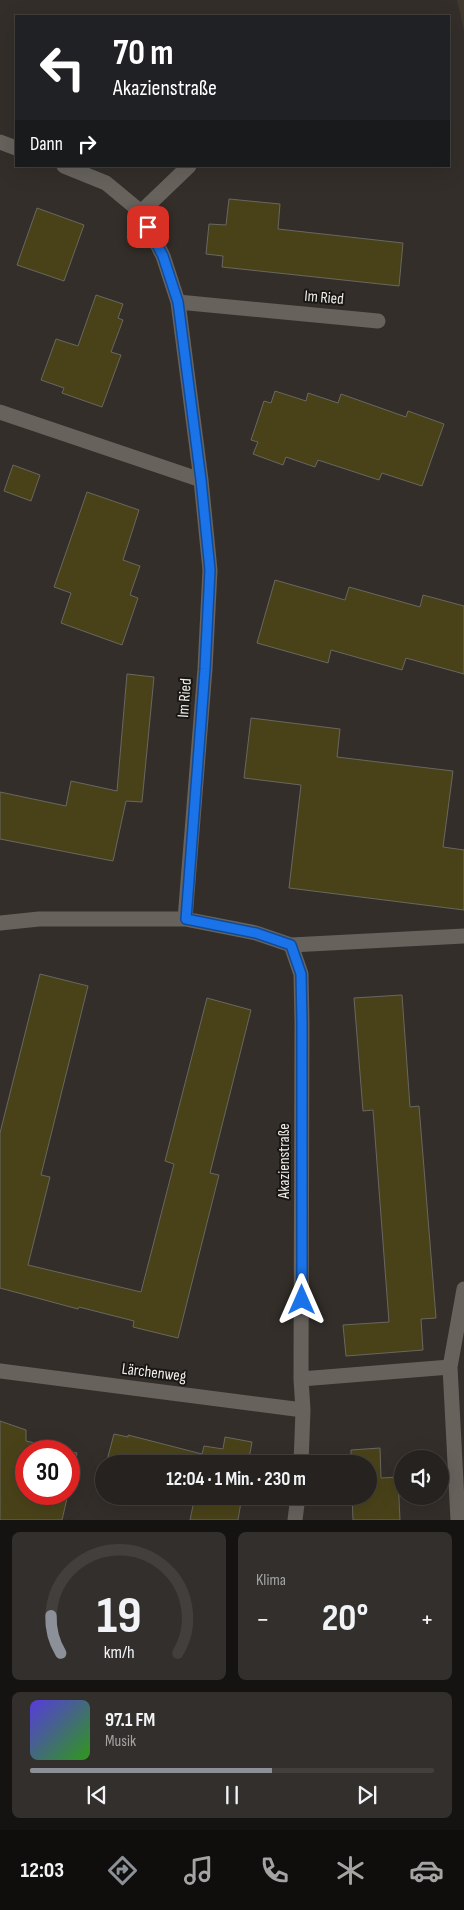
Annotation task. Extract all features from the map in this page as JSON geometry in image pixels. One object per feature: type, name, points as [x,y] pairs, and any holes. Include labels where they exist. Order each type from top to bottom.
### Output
[{"type":"street","points":[[0,142],[15,148]]},
{"type":"street","name":"Im Ried","points":[[66,167],[106,183],[141,212],[163,256],[178,302],[201,480],[210,570],[205,669],[186,919]]},
{"type":"street","points":[[141,212],[189,167]]},
{"type":"street","name":"Im Ried","points":[[178,302],[378,321]]},
{"type":"street","points":[[0,412],[201,480]]},
{"type":"street","points":[[0,923],[39,919],[186,919],[256,933],[291,945],[464,936]]},
{"type":"street","name":"Akazienstraße","points":[[291,945],[301,974],[302,1022],[301,1379],[303,1410],[300,1455]]},
{"type":"street","points":[[458,1520],[450,1367],[464,1289]]},
{"type":"street","points":[[301,1379],[450,1367]]},
{"type":"street","name":"Lärchenweg","points":[[0,1371],[303,1410]]},
{"type":"street","points":[[295,1520],[297,1505]]},
{"type":"shaded area","points":[[457,0],[464,0],[464,31]]},
{"type":"building","points":[[229,199],[280,204],[278,229],[403,243],[399,286],[222,267],[223,256],[206,254],[209,224],[226,225]]},
{"type":"building","points":[[37,208],[84,225],[64,281],[17,265]]},
{"type":"building","points":[[96,295],[123,304],[118,318],[123,320],[111,352],[121,355],[102,407],[62,393],[64,388],[41,380],[56,339],[78,346]]},
{"type":"building","points":[[275,391],[306,401],[308,393],[338,403],[341,394],[406,417],[408,411],[444,424],[422,486],[382,473],[379,480],[318,460],[315,467],[286,457],[283,465],[253,454],[258,442],[251,440],[264,401],[271,403]]},
{"type":"building","points":[[13,465],[40,475],[31,501],[4,491]]},
{"type":"building","points":[[87,492],[139,510],[123,560],[140,566],[130,595],[138,598],[122,645],[61,623],[71,593],[54,587]]},
{"type":"building","points":[[275,580],[345,600],[349,587],[420,607],[423,595],[464,606],[464,674],[406,658],[402,670],[331,650],[328,663],[257,643]]},
{"type":"building","points":[[127,674],[154,677],[142,802],[126,801],[113,861],[0,839],[0,792],[66,806],[71,781],[117,791]]},
{"type":"building","points":[[251,718],[340,729],[337,757],[453,771],[443,847],[464,850],[464,910],[289,888],[301,785],[244,778]]},
{"type":"building","points":[[40,974],[88,986],[41,1175],[50,1177],[28,1265],[141,1292],[174,1164],[165,1161],[207,998],[251,1010],[210,1173],[219,1175],[178,1338],[133,1327],[134,1321],[79,1307],[78,1309],[0,1288],[0,1133]]},
{"type":"building","points":[[402,995],[410,1107],[419,1106],[436,1318],[421,1319],[423,1350],[346,1356],[343,1325],[389,1322],[373,1110],[363,1111],[354,998]]},
{"type":"building","points":[[0,1421],[26,1430],[26,1440],[15,1440],[15,1505],[65,1505],[62,1520],[0,1520]]},
{"type":"building","points":[[114,1434],[128,1437],[128,1435],[202,1454],[204,1446],[223,1449],[225,1437],[252,1442],[250,1455],[108,1455]]},
{"type":"building","points":[[380,1448],[381,1478],[394,1477],[394,1505],[399,1505],[400,1520],[353,1520],[352,1505],[377,1505],[377,1455],[351,1455],[351,1450]]},
{"type":"building","points":[[193,1505],[240,1505],[238,1520],[190,1520]]},
{"type":"route","points":[[148,227],[163,256],[178,302],[201,480],[210,570],[205,669],[186,919],[256,933],[291,945],[301,974],[302,1300]]}]
